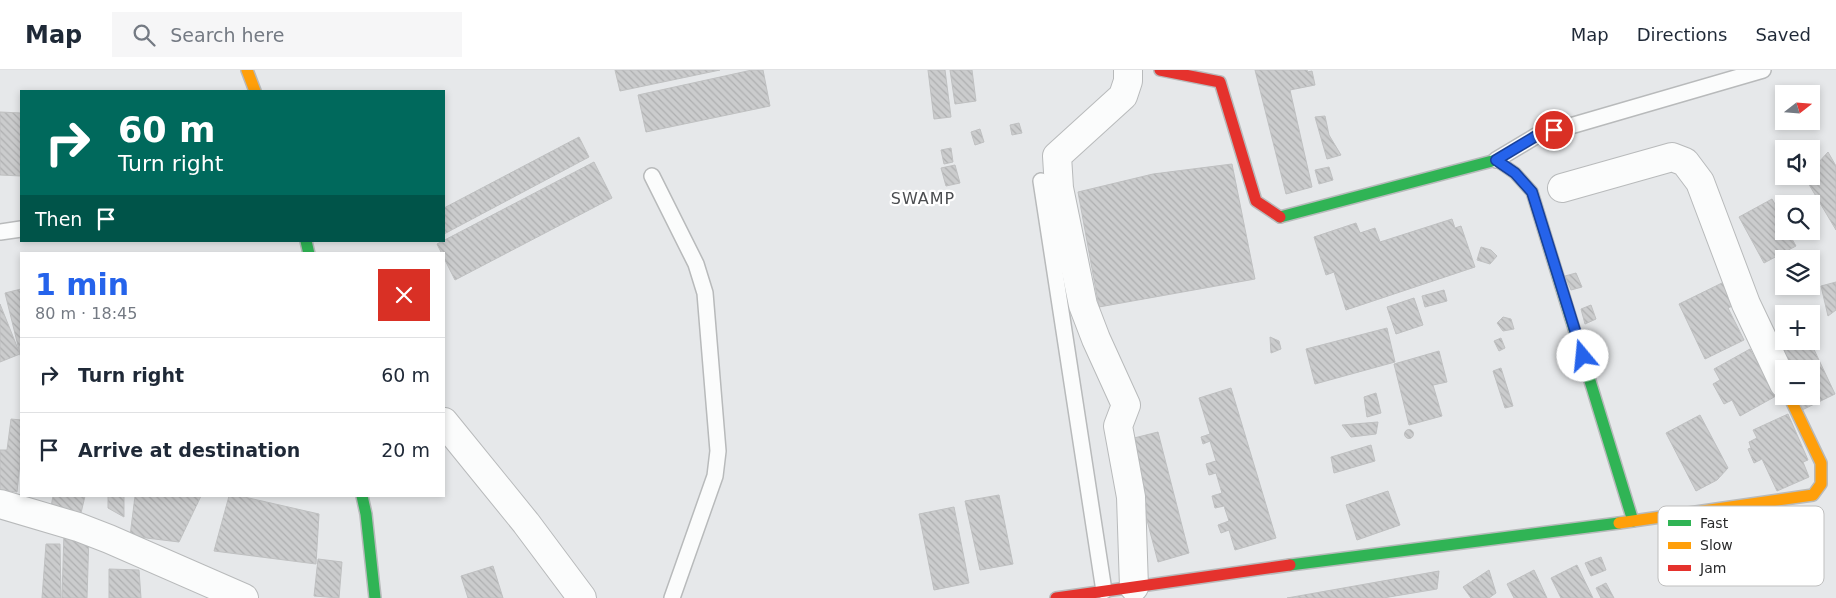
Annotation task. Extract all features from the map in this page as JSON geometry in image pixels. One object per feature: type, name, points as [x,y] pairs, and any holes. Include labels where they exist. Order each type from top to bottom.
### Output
[{"type":"street","points":[[247,70],[255,90]]},
{"type":"street","points":[[1128,70],[1128,81],[1123,96],[1057,156],[1059,188],[1083,305],[1096,339],[1126,404],[1118,426],[1131,497],[1134,587]]},
{"type":"street","points":[[1160,70],[1220,82],[1256,201],[1281,218],[1496,160],[1515,173],[1532,192],[1634,521]]},
{"type":"street","points":[[1562,188],[1672,157],[1686,162],[1700,182],[1746,304],[1775,365]]},
{"type":"street","points":[[1737,506],[1813,495],[1821,484],[1821,463],[1793,405]]},
{"type":"street","points":[[445,423],[526,523],[582,598]]},
{"type":"street","points":[[362,497],[366,514],[375,598]]},
{"type":"street","points":[[0,504],[78,527],[244,598]]},
{"type":"street","points":[[1056,598],[1658,518]]},
{"type":"lane","points":[[1496,160],[1536,136],[1763,70]]},
{"type":"lane","points":[[652,176],[696,264],[705,293],[718,451],[715,476],[672,598]]},
{"type":"lane","points":[[1041,181],[1104,592]]},
{"type":"lane","points":[[0,232],[20,229]]},
{"type":"building","points":[[615,70],[720,70],[620,91]]},
{"type":"building","points":[[752,70],[763,70],[770,106],[646,132],[638,95]]},
{"type":"building","points":[[928,70],[945,70],[951,117],[934,119]]},
{"type":"building","points":[[950,70],[972,70],[976,101],[955,104]]},
{"type":"building","points":[[1255,70],[1312,71],[1315,85],[1290,90],[1312,187],[1286,194]]},
{"type":"building","points":[[0,112],[20,113],[20,176],[0,175]]},
{"type":"building","points":[[1325,116],[1329,135],[1341,155],[1327,159],[1315,117]]},
{"type":"building","points":[[1019,123],[1022,133],[1012,135],[1010,125]]},
{"type":"building","points":[[980,129],[984,142],[975,145],[971,132]]},
{"type":"building","points":[[579,137],[589,157],[445,233],[445,207]]},
{"type":"building","points":[[951,148],[953,162],[944,164],[941,150]]},
{"type":"building","points":[[1828,152],[1836,166],[1836,230],[1820,203],[1820,195],[1815,195],[1809,185],[1820,185],[1820,161]]},
{"type":"building","points":[[594,162],[612,198],[455,280],[445,260],[445,252],[441,252],[437,244],[445,242],[445,240]]},
{"type":"building","points":[[1232,164],[1255,279],[1099,307],[1078,192],[1153,174]]},
{"type":"building","points":[[955,165],[960,183],[946,186],[941,168]]},
{"type":"building","points":[[1329,167],[1333,180],[1319,184],[1315,170]]},
{"type":"building","points":[[1772,199],[1775,204],[1775,240],[1793,240],[1796,246],[1788,250],[1775,250],[1775,257],[1764,263],[1739,217]]},
{"type":"building","points":[[1452,219],[1455,228],[1461,226],[1475,267],[1346,310],[1334,272],[1326,275],[1314,237],[1356,223],[1360,233],[1375,228],[1380,242]]},
{"type":"building","points":[[1481,247],[1491,250],[1497,256],[1490,264],[1477,260]]},
{"type":"building","points":[[1576,273],[1582,287],[1571,290],[1565,276]]},
{"type":"building","points":[[1724,282],[1735,305],[1728,308],[1744,340],[1705,359],[1679,304]]},
{"type":"building","points":[[1836,282],[1836,310],[1828,316],[1821,286]]},
{"type":"building","points":[[20,289],[20,354],[5,293]]},
{"type":"building","points":[[1444,290],[1447,301],[1425,307],[1422,296]]},
{"type":"building","points":[[1414,298],[1423,325],[1396,334],[1387,307]]},
{"type":"building","points":[[0,304],[20,354],[0,362]]},
{"type":"building","points":[[1591,305],[1596,319],[1585,324],[1581,309]]},
{"type":"building","points":[[1503,317],[1511,319],[1514,329],[1503,331],[1497,323]]},
{"type":"building","points":[[1387,328],[1395,362],[1315,384],[1306,349]]},
{"type":"building","points":[[1270,337],[1279,341],[1281,349],[1271,353]]},
{"type":"building","points":[[1501,338],[1505,348],[1499,351],[1494,341]]},
{"type":"building","points":[[1750,349],[1775,397],[1740,416],[1732,400],[1724,404],[1713,384],[1720,380],[1714,369]]},
{"type":"building","points":[[1785,350],[1814,350],[1819,360],[1776,360],[1773,356]]},
{"type":"building","points":[[1439,351],[1447,382],[1433,385],[1442,416],[1409,425],[1394,364]]},
{"type":"building","points":[[1820,362],[1835,394],[1820,401]]},
{"type":"building","points":[[1501,368],[1513,406],[1505,408],[1493,371]]},
{"type":"building","points":[[1231,388],[1276,538],[1235,550],[1229,530],[1221,533],[1218,525],[1229,521],[1224,506],[1215,508],[1212,496],[1222,493],[1216,473],[1209,475],[1206,464],[1216,461],[1210,441],[1203,444],[1201,437],[1210,434],[1199,398]]},
{"type":"building","points":[[1376,393],[1381,413],[1367,417],[1364,397]]},
{"type":"building","points":[[1797,405],[1812,405],[1800,411]]},
{"type":"building","points":[[1788,414],[1808,460],[1803,462],[1809,477],[1777,491],[1762,459],[1754,463],[1748,449],[1751,448],[1749,442],[1757,438],[1753,430]]},
{"type":"building","points":[[1700,415],[1728,468],[1717,480],[1696,491],[1666,433]]},
{"type":"building","points":[[11,419],[20,420],[20,464],[17,492],[0,490],[0,450],[7,450]]},
{"type":"building","points":[[1378,422],[1376,434],[1351,437],[1342,425]]},
{"type":"building","points":[[1409,429],[1414,434],[1409,439],[1404,434]]},
{"type":"building","points":[[1158,432],[1189,553],[1158,562],[1126,440]]},
{"type":"building","points":[[1371,445],[1375,461],[1334,473],[1331,457]]},
{"type":"building","points":[[1388,491],[1400,525],[1357,540],[1346,505]]},
{"type":"building","points":[[999,495],[1013,564],[980,570],[965,501]]},
{"type":"building","points":[[53,497],[85,497],[81,513],[51,507]]},
{"type":"building","points":[[108,497],[124,497],[124,517],[108,508]]},
{"type":"building","points":[[135,497],[201,497],[179,542],[130,536]]},
{"type":"building","points":[[229,497],[244,497],[319,514],[316,564],[214,551]]},
{"type":"building","points":[[954,507],[969,583],[934,590],[919,514]]},
{"type":"building","points":[[64,532],[89,534],[87,598],[62,598]]},
{"type":"building","points":[[46,544],[60,544],[61,598],[42,598]]},
{"type":"building","points":[[1601,557],[1606,570],[1591,576],[1585,563]]},
{"type":"building","points":[[318,559],[342,562],[339,598],[314,596]]},
{"type":"building","points":[[1577,565],[1593,598],[1561,598],[1551,578]]},
{"type":"building","points":[[493,566],[503,598],[468,598],[461,576]]},
{"type":"building","points":[[109,569],[139,570],[141,598],[109,598]]},
{"type":"building","points":[[1489,570],[1496,593],[1489,598],[1471,598],[1463,587]]},
{"type":"building","points":[[1534,570],[1547,598],[1514,598],[1507,584]]},
{"type":"building","points":[[1439,571],[1437,589],[1383,598],[1287,598]]},
{"type":"building","points":[[1606,583],[1614,598],[1601,598],[1596,588]]},
{"type":"traffic: fast","points":[[1280,217],[1496,160],[1515,173],[1532,192],[1633,521]]},
{"type":"traffic: fast","points":[[306,242],[309,252]]},
{"type":"traffic: fast","points":[[362,497],[366,514],[375,598]]},
{"type":"traffic: fast","points":[[1290,565],[1619,523]]},
{"type":"traffic: slow","points":[[247,70],[255,90]]},
{"type":"traffic: slow","points":[[1737,506],[1813,495],[1821,484],[1821,463],[1793,405]]},
{"type":"traffic: slow","points":[[1619,523],[1658,517]]},
{"type":"traffic: jam","points":[[1160,70],[1220,82],[1256,201],[1280,217]]},
{"type":"traffic: jam","points":[[1056,598],[1290,565]]},
{"type":"district","name":"SWAMP","points":[[923,198]]},
{"type":"route","points":[[1554,130],[1536,136],[1496,160],[1515,173],[1532,192],[1583,356]]}]
